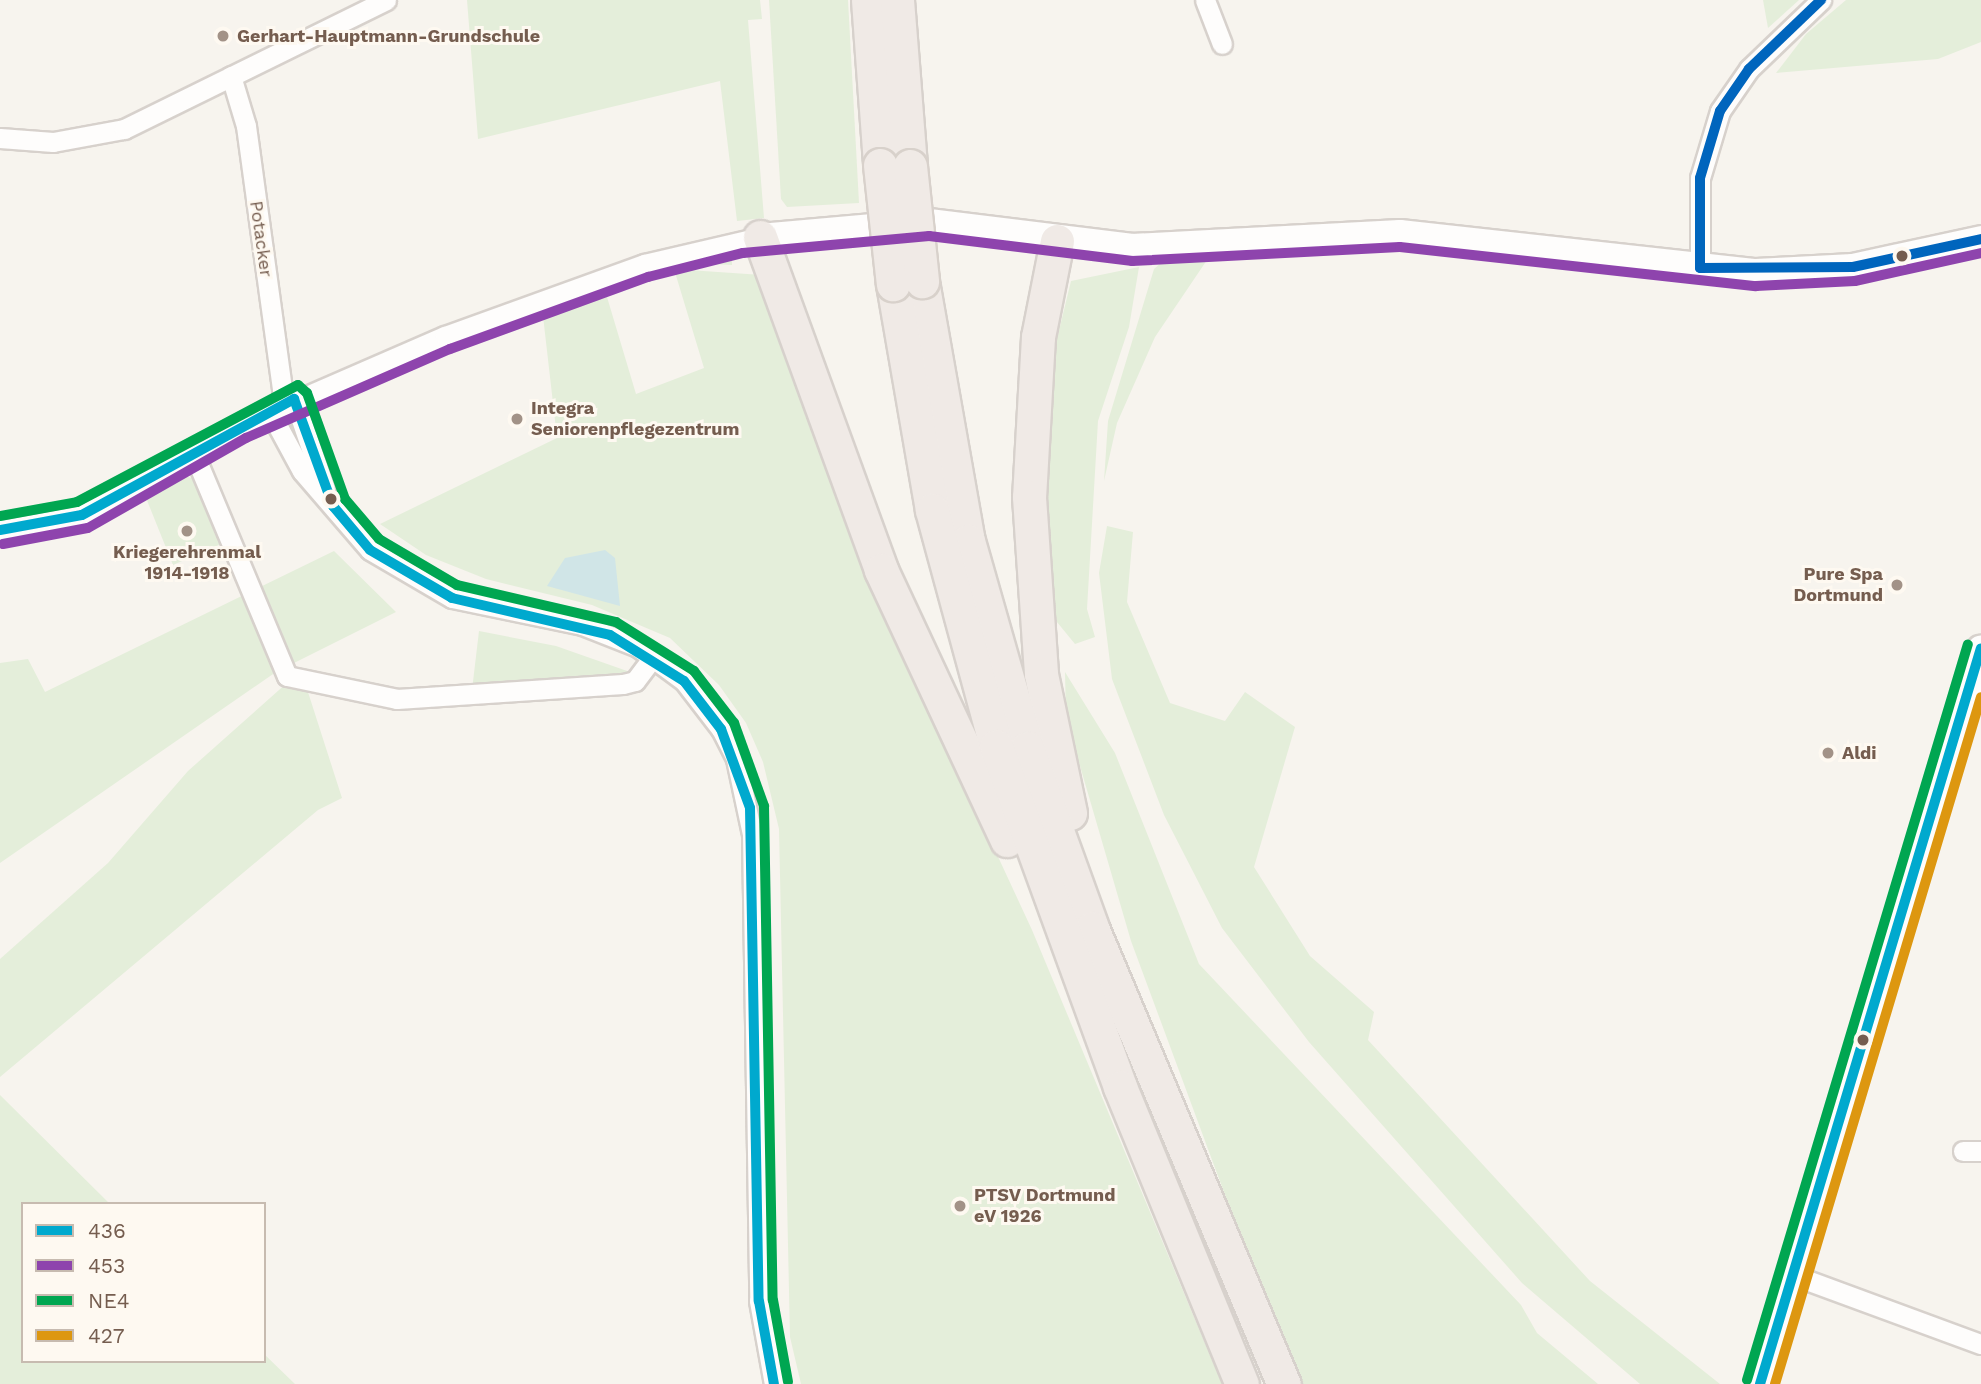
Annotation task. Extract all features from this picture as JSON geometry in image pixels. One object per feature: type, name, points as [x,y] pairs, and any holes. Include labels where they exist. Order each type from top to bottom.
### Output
[{"type":"highway","points":[[868,0],[895,165],[919,447],[966,645],[1030,845],[1120,1087],[1242,1384]]},
{"type":"highway","points":[[895,165],[897,0]]},
{"type":"highway","points":[[760,237],[881,570],[1120,1087]]},
{"type":"highway","points":[[1057,241],[1038,337],[1031,436],[1034,615],[1062,786],[1124,996]]},
{"type":"highway","points":[[907,282],[968,541],[1003,672],[1057,836],[1284,1384]]},
{"type":"street","points":[[0,138],[87,139],[124,129],[386,0]]},
{"type":"street","points":[[1205,0],[1222,44]]},
{"type":"street","points":[[1700,268],[1698,200],[1709,139],[1737,83],[1821,0]]},
{"type":"street","name":"Potacker","points":[[231,76],[246,126],[282,405]]},
{"type":"street","points":[[0,530],[82,515],[192,449],[282,405],[644,264],[760,237],[929,222],[1057,241],[1198,244],[1422,234],[1700,268],[1853,267],[1981,239]]},
{"type":"street","points":[[282,405],[302,471],[370,550],[429,589],[492,610],[582,625],[653,657],[684,681],[722,729],[750,808],[759,1301],[774,1384]]},
{"type":"street","points":[[282,405],[333,506]]},
{"type":"street","points":[[192,449],[287,676],[397,699],[623,684],[635,681],[653,657]]},
{"type":"street","points":[[1760,1384],[1981,648]]},
{"type":"street","points":[[1793,1275],[1981,1344]]},
{"type":"green space","points":[[467,0],[760,0],[762,19],[748,20],[764,218],[737,221],[720,81],[478,139]]},
{"type":"green space","points":[[769,0],[848,0],[859,203],[787,207],[781,199]]},
{"type":"green space","points":[[1763,0],[1799,0],[1768,28]]},
{"type":"green space","points":[[1846,0],[1981,0],[1981,42],[1938,59],[1776,73],[1806,34]]},
{"type":"green space","points":[[732,253],[732,265],[688,263]]},
{"type":"green space","points":[[1207,260],[1155,337],[1117,423],[1104,481],[1108,421],[1154,269],[1162,262]]},
{"type":"green space","points":[[1139,267],[1129,327],[1098,421],[1087,609],[1095,637],[1075,644],[1052,616],[1047,496],[1054,351],[1071,281]]},
{"type":"green space","points":[[674,269],[762,275],[865,570],[1032,930],[1222,1384],[801,1384],[790,1337],[779,829],[763,762],[746,723],[719,685],[670,638],[592,605],[486,579],[426,555],[380,524],[557,438],[543,316],[607,297],[636,394],[704,368]]},
{"type":"green space","points":[[179,475],[192,478],[221,544],[173,565],[144,493]]},
{"type":"green space","points":[[1107,526],[1133,532],[1127,602],[1170,703],[1225,721],[1245,692],[1295,727],[1254,867],[1310,956],[1374,1012],[1368,1040],[1590,1281],[1720,1384],[1640,1384],[1522,1283],[1309,1042],[1222,928],[1164,815],[1112,679],[1099,573]]},
{"type":"green space","points":[[334,551],[396,612],[276,672],[0,863],[0,663],[28,659],[45,692]]},
{"type":"green space","points":[[479,631],[556,646],[630,672],[472,690]]},
{"type":"green space","points":[[1065,672],[1115,753],[1199,964],[1521,1305],[1537,1333],[1598,1384],[1295,1384],[1131,941],[1066,718]]},
{"type":"green space","points":[[288,682],[307,689],[342,798],[318,810],[0,1077],[0,959],[108,863],[188,771]]},
{"type":"green space","points":[[0,1095],[108,1202],[21,1202],[21,1363],[266,1363],[266,1356],[295,1384],[0,1384]]},
{"type":"shaded area","points":[[605,550],[615,558],[620,606],[547,586],[565,558]]},
{"type":"transit line","points":[[1700,268],[1700,178],[1720,111],[1749,69],[1821,0]]},
{"type":"transit line","name":"453","points":[[3,544],[88,528],[246,438],[450,349],[648,277],[743,253],[929,236],[1132,261],[1400,247],[1756,286],[1855,281],[1981,253]]},
{"type":"transit line","points":[[1700,268],[1853,267],[1981,239]]},
{"type":"transit line","name":"NE4","points":[[0,516],[77,502],[298,385],[307,393],[345,499],[379,539],[457,585],[616,622],[694,671],[734,723],[764,806],[773,1300],[788,1382]]},
{"type":"transit line","name":"436","points":[[0,530],[82,515],[294,399],[333,506],[370,550],[452,598],[610,635],[684,681],[721,729],[750,808],[759,1301],[774,1384]]},
{"type":"transit line","name":"NE4","points":[[1747,1380],[1968,644]]},
{"type":"transit line","name":"436","points":[[1760,1384],[1981,648]]},
{"type":"transit line","name":"427","points":[[1775,1384],[1981,697]]},
{"type":"place","name":"Gerhart-Hauptmann-Grundschule","points":[[223,36]]},
{"type":"place","name":"Integra Seniorenpflegezentrum","points":[[517,419]]},
{"type":"place","name":"Kriegerehrenmal 1914-1918","points":[[187,531]]},
{"type":"place","name":"Pure Spa Dortmund","points":[[1897,585]]},
{"type":"place","name":"Aldi","points":[[1828,753]]},
{"type":"place","name":"PTSV Dortmund eV 1926","points":[[960,1206]]}]
